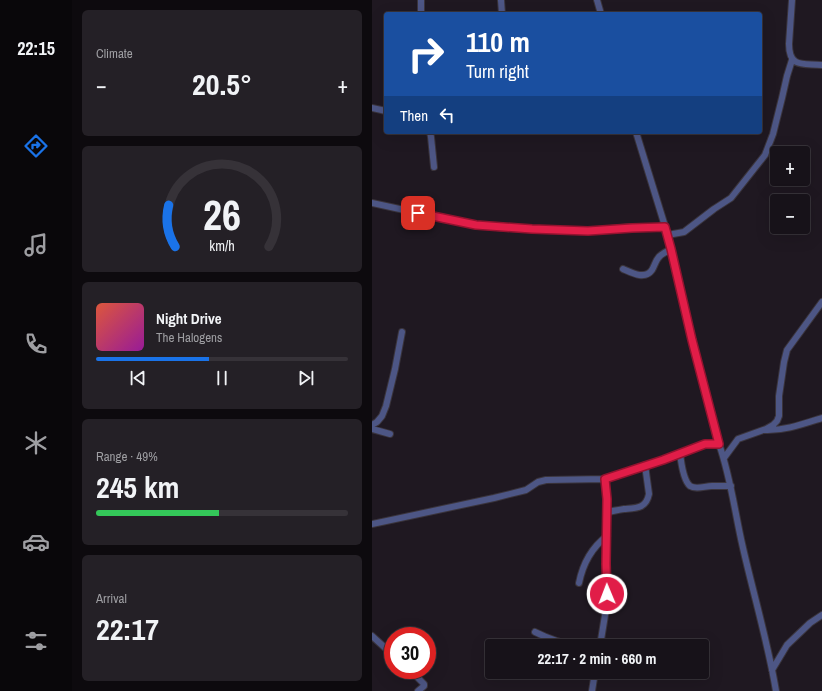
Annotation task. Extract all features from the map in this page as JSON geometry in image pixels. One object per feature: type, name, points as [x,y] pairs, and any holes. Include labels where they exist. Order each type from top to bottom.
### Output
[{"type":"street","points":[[421,0],[421,12]]},
{"type":"street","points":[[501,0],[502,12]]},
{"type":"street","points":[[597,0],[600,12]]},
{"type":"street","points":[[668,236],[684,232],[731,198],[765,154],[773,134],[786,76],[792,60],[789,51],[789,44],[792,0]]},
{"type":"street","points":[[792,60],[805,65],[822,65]]},
{"type":"street","points":[[372,108],[384,111]]},
{"type":"street","points":[[430,134],[434,167]]},
{"type":"street","points":[[637,134],[668,236],[692,340],[724,458],[731,486],[742,546],[776,691]]},
{"type":"street","points":[[372,203],[476,225],[506,228],[588,231],[665,227]]},
{"type":"street","points":[[623,269],[636,274],[646,275],[652,270],[659,257],[671,249]]},
{"type":"street","points":[[724,458],[738,439],[773,425],[778,419],[779,396],[787,350],[822,302]]},
{"type":"street","points":[[372,425],[378,422],[386,406],[402,332]]},
{"type":"street","points":[[762,430],[774,431],[822,418]]},
{"type":"street","points":[[372,429],[390,434]]},
{"type":"street","points":[[372,524],[526,490],[538,482],[546,480],[605,479],[705,444],[719,444]]},
{"type":"street","points":[[680,453],[686,480],[690,486],[700,488],[710,486],[731,486]]},
{"type":"street","points":[[607,512],[640,507],[646,503],[649,494],[645,465]]},
{"type":"street","points":[[601,639],[607,603],[607,499],[605,479]]},
{"type":"street","points":[[579,583],[585,563],[596,546],[607,536]]},
{"type":"street","points":[[772,670],[787,645],[822,615]]},
{"type":"street","points":[[535,632],[552,639]]},
{"type":"street","points":[[372,636],[384,647]]},
{"type":"street","points":[[418,691],[424,686],[419,679]]},
{"type":"street","points":[[592,691],[594,679]]},
{"type":"route","points":[[418,213],[476,225],[506,228],[588,231],[665,227],[719,444],[705,444],[663,460],[605,479],[607,499],[607,594]]}]
